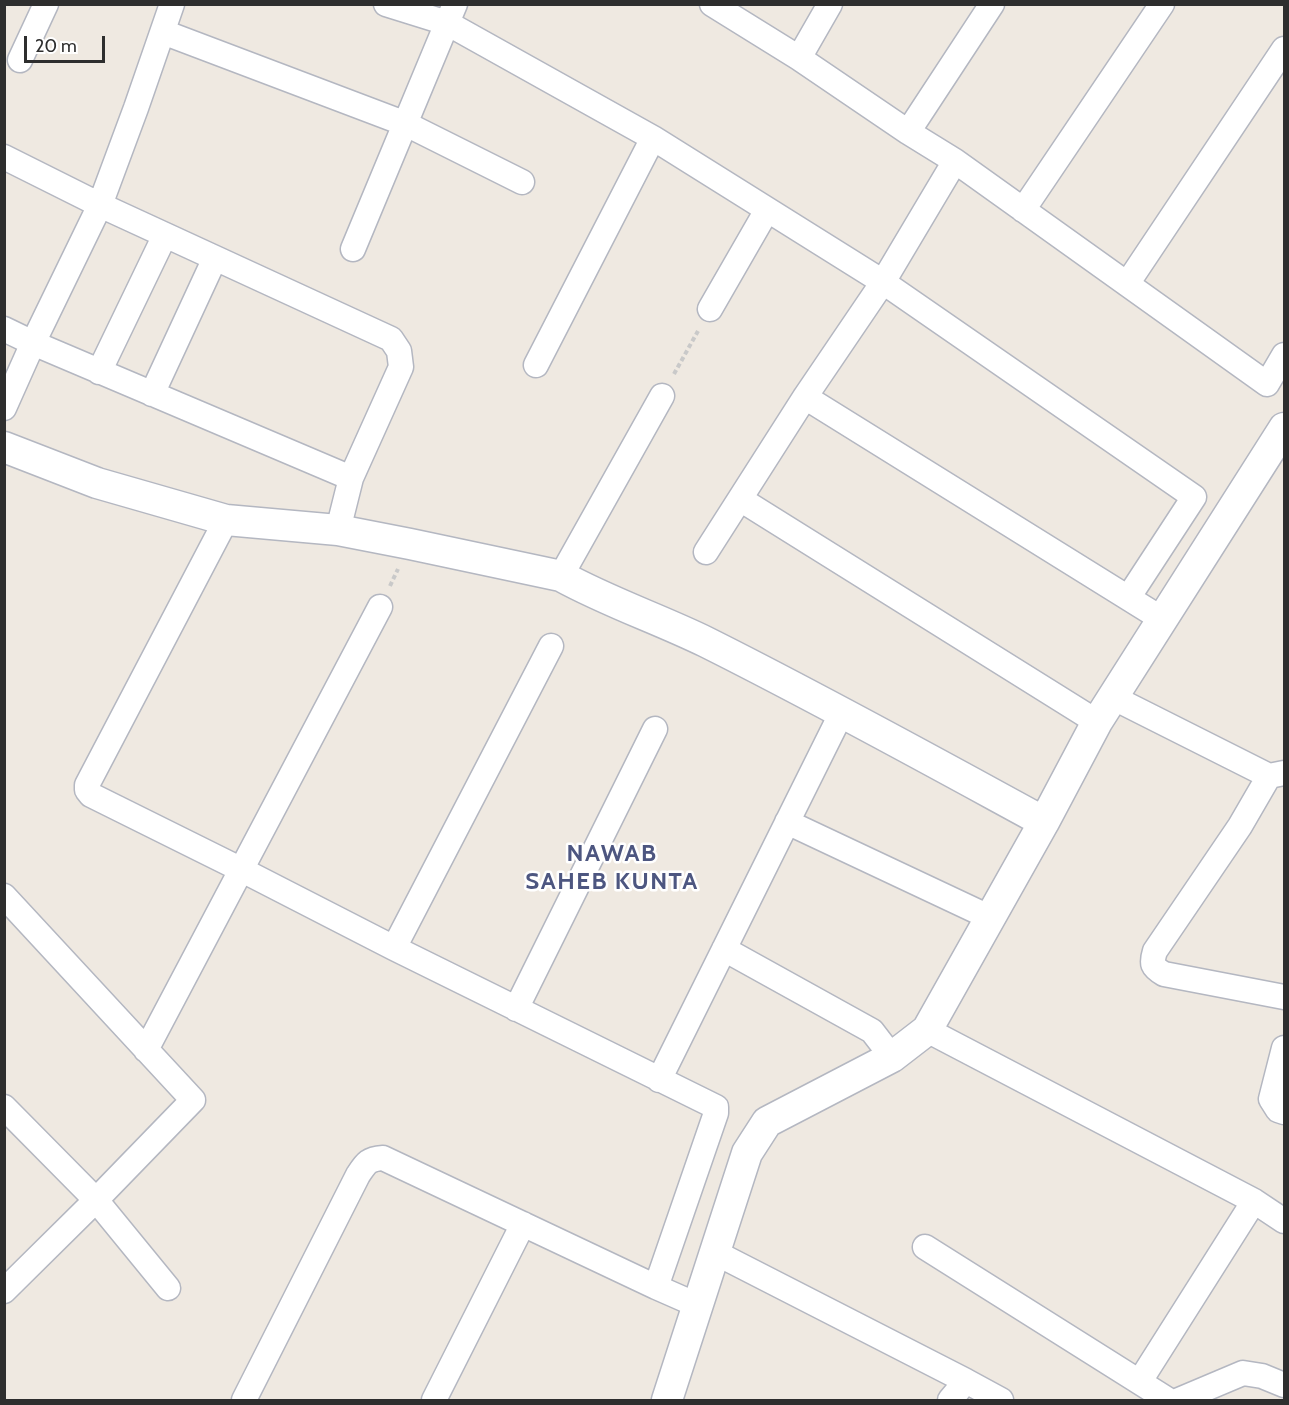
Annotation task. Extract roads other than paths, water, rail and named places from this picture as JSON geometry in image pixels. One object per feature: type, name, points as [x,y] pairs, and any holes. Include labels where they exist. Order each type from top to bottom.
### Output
[{"type":"street","points":[[20,60],[46,4]]},
{"type":"street","points":[[4,408],[100,205],[172,4]]},
{"type":"street","points":[[386,4],[451,14],[883,282],[1194,497],[1128,598]]},
{"type":"street","points":[[712,4],[800,58],[908,132],[955,161],[1267,384],[1284,355]]},
{"type":"street","points":[[800,58],[830,4]]},
{"type":"street","points":[[908,132],[993,4]]},
{"type":"street","points":[[1023,210],[1162,4]]},
{"type":"street","points":[[353,249],[451,14]]},
{"type":"street","points":[[163,32],[406,124],[522,182]]},
{"type":"street","points":[[1127,285],[1284,49]]},
{"type":"street","points":[[536,365],[653,138]]},
{"type":"street","points":[[4,157],[100,205],[391,339],[399,351],[402,367],[351,478],[338,530]]},
{"type":"street","points":[[706,552],[805,397],[883,282],[955,161]]},
{"type":"street","points":[[710,309],[767,210]]},
{"type":"street","points":[[99,372],[165,235]]},
{"type":"street","points":[[152,394],[215,258]]},
{"type":"street","points":[[4,329],[99,372],[351,478]]},
{"type":"street","points":[[561,576],[662,396]]},
{"type":"street","points":[[805,397],[1162,619]]},
{"type":"street","points":[[666,1401],[747,1153],[767,1122],[892,1057],[927,1030],[1044,822],[1096,722],[1284,428]]},
{"type":"street","points":[[4,447],[97,483],[226,520],[338,530],[561,576],[704,641],[842,712],[1044,822]]},
{"type":"street","points":[[740,499],[1096,722]]},
{"type":"street","points":[[226,520],[87,784],[87,790],[91,795],[394,948],[716,1107],[716,1113],[656,1287]]},
{"type":"street","points":[[146,1050],[380,607]]},
{"type":"street","points":[[394,948],[551,646]]},
{"type":"street","points":[[1112,697],[1277,774],[1155,951],[1152,961],[1154,966],[1164,974],[1284,997]]},
{"type":"street","points":[[659,1080],[842,712]]},
{"type":"street","points":[[516,1009],[655,729]]},
{"type":"street","points":[[787,822],[991,918]]},
{"type":"street","points":[[4,896],[193,1100],[4,1291]]},
{"type":"street","points":[[724,949],[872,1031],[892,1057]]},
{"type":"street","points":[[927,1030],[1254,1201],[1284,1221]]},
{"type":"street","points":[[1284,1048],[1271,1099],[1278,1110],[1284,1112]]},
{"type":"street","points":[[4,1107],[96,1200],[168,1288]]},
{"type":"street","points":[[244,1401],[358,1175],[365,1164],[372,1159],[383,1158],[697,1305]]},
{"type":"street","points":[[1140,1382],[1254,1201]]},
{"type":"street","points":[[434,1401],[523,1224]]},
{"type":"street","points":[[925,1247],[1168,1401]]},
{"type":"street","points":[[714,1252],[1001,1401]]},
{"type":"street","points":[[1179,1401],[1243,1373],[1262,1376],[1284,1385]]},
{"type":"street","points":[[950,1401],[966,1381]]},
{"type":"district","name":"NAWAB SAHEB KUNTA","points":[[612,868]]}]
